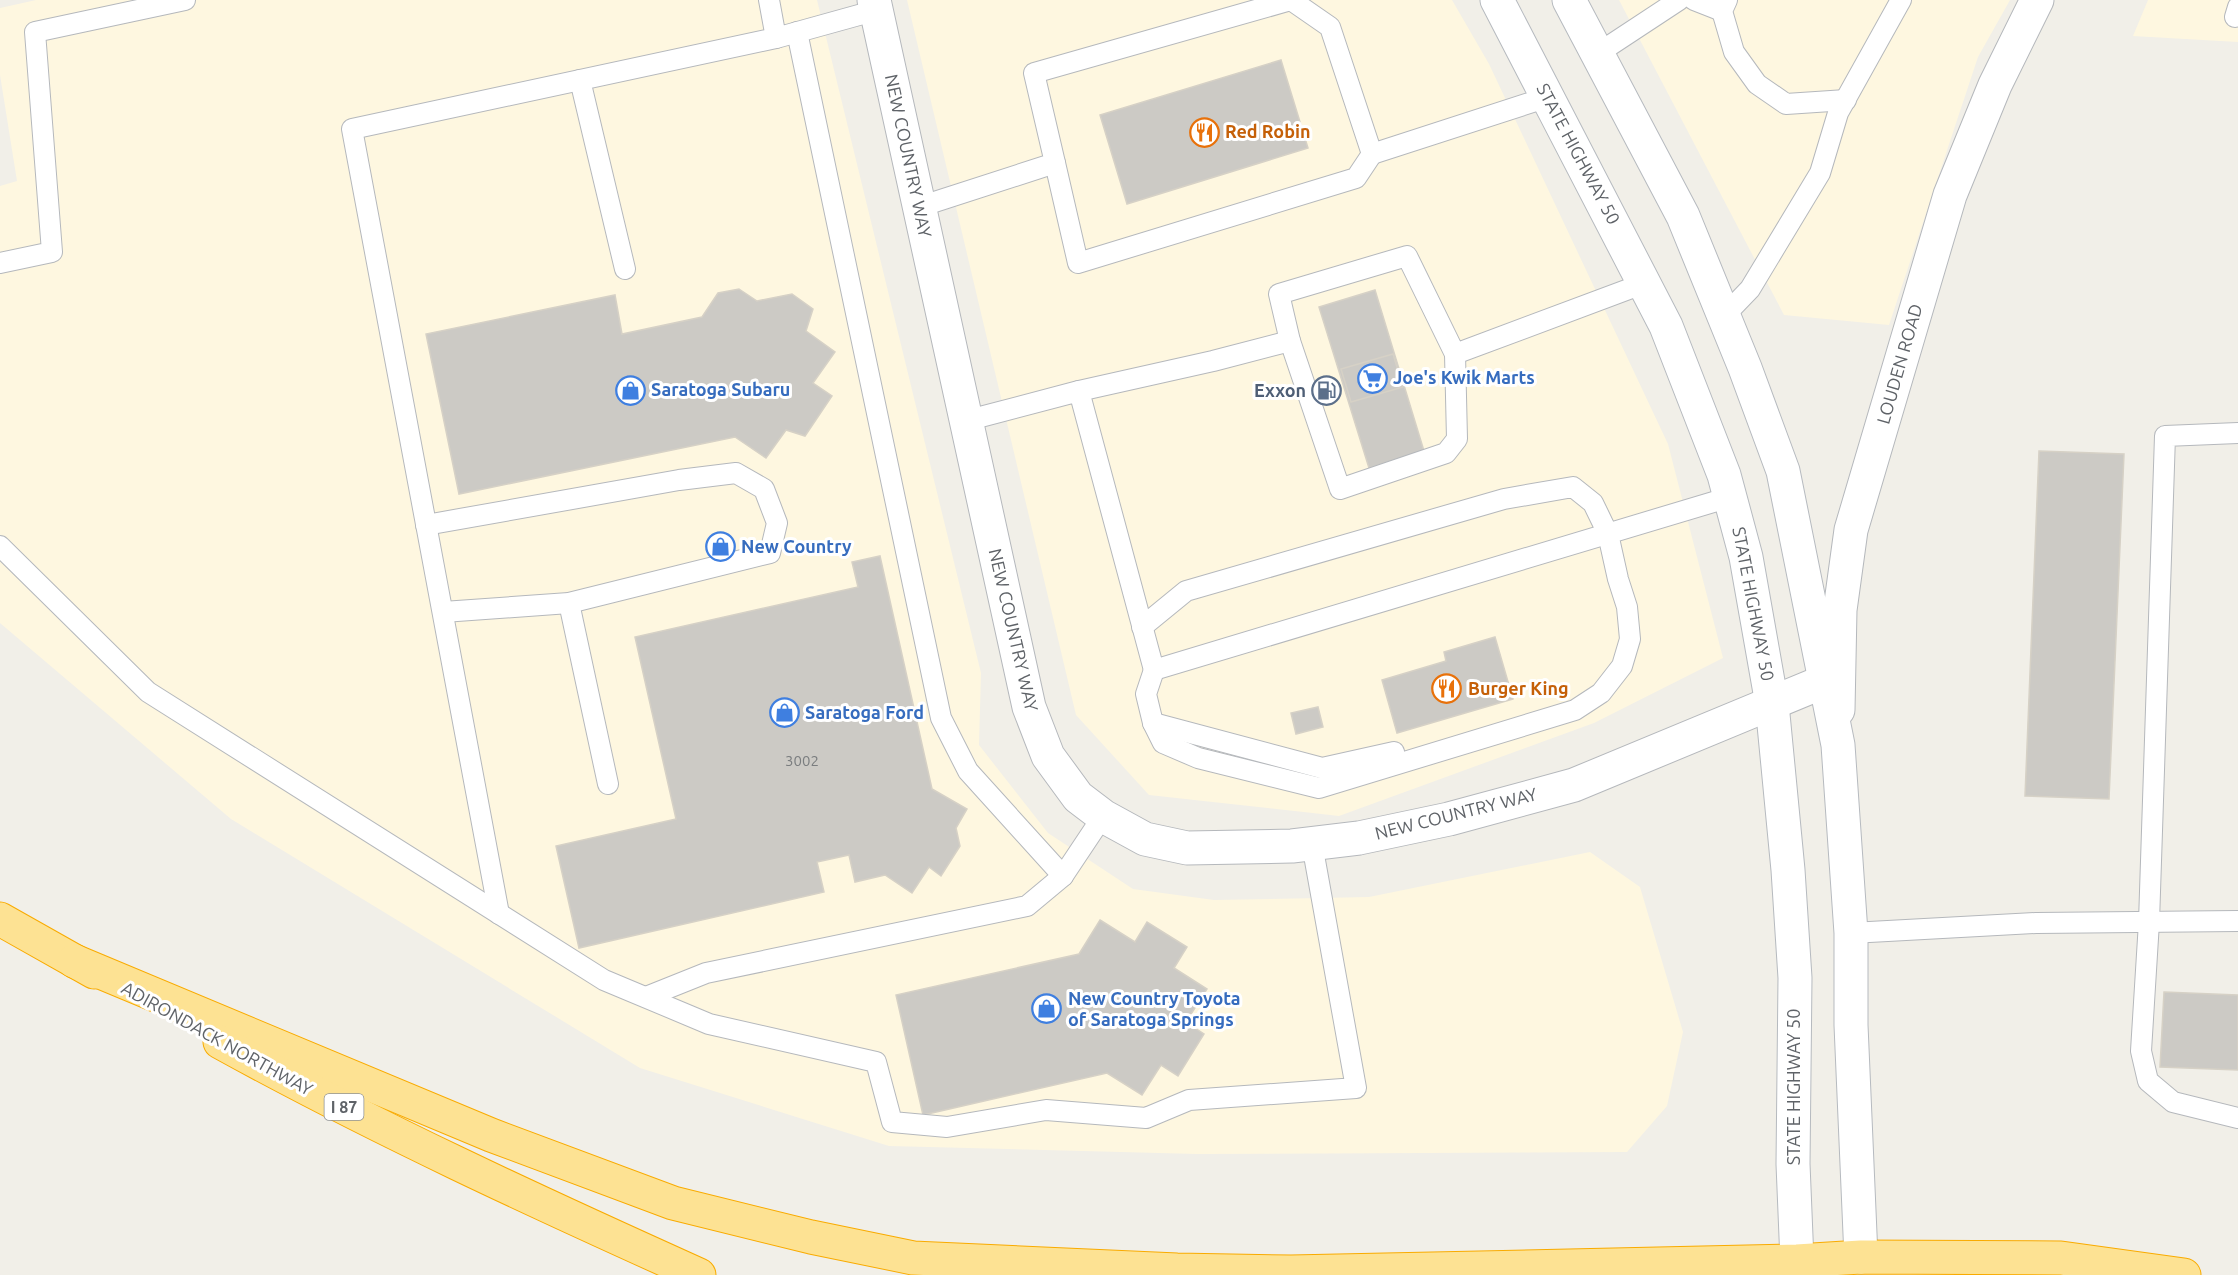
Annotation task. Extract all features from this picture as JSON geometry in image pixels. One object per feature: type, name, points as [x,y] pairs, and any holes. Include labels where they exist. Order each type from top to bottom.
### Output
[{"type":"highway","name":"ADIRONDACK NORTHWAY","points":[[0,919],[326,1098],[497,1184],[699,1275]]},
{"type":"highway","points":[[74,961],[491,1135],[673,1203],[811,1237],[913,1258],[1177,1270],[1291,1272],[1797,1261],[1861,1257],[2061,1258],[2184,1275]]},
{"type":"main road","name":"STATE HIGHWAY 50","points":[[1497,0],[1666,326],[1724,475],[1746,557],[1772,704],[1788,870],[1795,978],[1793,1164],[1797,1261]]},
{"type":"main road","name":"LOUDEN ROAD","points":[[1838,745],[1840,610],[1851,530],[1950,195],[1995,85],[2037,0]]},
{"type":"main road","points":[[1572,1],[1597,54],[1683,216],[1746,368],[1783,471],[1838,745],[1851,933],[1851,1025],[1861,1257]]},
{"type":"main road","name":"NEW COUNTRY WAY","points":[[876,5],[1029,707],[1048,756],[1078,797],[1103,816],[1145,839],[1187,848],[1292,846],[1359,838],[1449,819],[1574,785],[1825,681]]},
{"type":"lane","points":[[0,263],[52,252],[36,32],[185,0]]},
{"type":"lane","points":[[769,0],[776,38]]},
{"type":"lane","points":[[1372,154],[1330,27],[1291,0],[1034,74],[1078,263],[1356,178],[1372,154],[1548,97]]},
{"type":"lane","points":[[1597,54],[1679,0]]},
{"type":"lane","points":[[1694,0],[1724,5],[1734,52],[1757,84],[1786,104],[1845,100]]},
{"type":"lane","points":[[1724,316],[1750,289],[1820,173],[1838,113],[1901,0]]},
{"type":"lane","points":[[499,914],[352,129],[776,38],[876,5]]},
{"type":"lane","points":[[797,32],[941,718],[968,771],[1063,876]]},
{"type":"lane","points":[[580,80],[625,268]]},
{"type":"lane","points":[[919,207],[1055,163]]},
{"type":"lane","points":[[1407,256],[1455,354],[1457,440],[1446,453],[1340,489],[1290,340],[1278,294],[1407,256]]},
{"type":"lane","points":[[1455,354],[1645,283]]},
{"type":"lane","points":[[965,421],[1290,340]]},
{"type":"lane","points":[[1078,391],[1142,627],[1154,670],[1146,694],[1153,723],[1163,743],[1198,758],[1319,788],[1575,710],[1600,693],[1622,666],[1630,639],[1627,607],[1608,534],[1593,503],[1573,487],[1504,499],[1186,591],[1142,627]]},
{"type":"lane","points":[[2238,433],[2165,436],[2149,922],[2141,1051],[2148,1081],[2173,1102],[2238,1118]]},
{"type":"lane","points":[[426,525],[679,480],[736,473],[764,489],[777,523],[770,553],[569,603],[443,612]]},
{"type":"lane","points":[[1154,670],[1730,497]]},
{"type":"lane","points":[[0,546],[148,692],[604,980],[709,1024],[876,1062],[892,1122],[947,1127],[1046,1110],[1146,1118],[1189,1100],[1356,1088],[1312,844]]},
{"type":"lane","points":[[569,603],[608,784]]},
{"type":"lane","points":[[646,997],[706,973],[1027,906],[1063,876],[1103,816]]},
{"type":"lane","points":[[1851,933],[2036,923],[2238,921]]},
{"type":"shaded area","points":[[36,0],[817,0],[981,673],[979,745],[1048,833],[1133,889],[1214,900],[1369,897],[1590,852],[1640,887],[1683,1032],[1667,1106],[1627,1152],[1197,1154],[889,1146],[640,1068],[231,819],[0,623],[0,186],[17,181],[0,75],[0,8]]},
{"type":"shaded area","points":[[907,0],[1452,0],[1489,64],[1668,444],[1723,658],[1594,723],[1339,816],[1149,795],[1076,715]]},
{"type":"shaded area","points":[[1619,0],[2010,0],[1978,57],[1889,325],[1784,315]]},
{"type":"shaded area","points":[[2148,0],[2238,0],[2238,42],[2133,36]]},
{"type":"building","name":"Red Robin","points":[[1281,60],[1308,148],[1127,204],[1100,115]]},
{"type":"building","name":"Saratoga Subaru","points":[[739,289],[757,301],[792,294],[813,309],[806,331],[835,352],[813,383],[832,396],[805,436],[786,430],[766,458],[735,437],[459,494],[426,334],[615,295],[622,334],[702,317],[718,293]]},
{"type":"building","points":[[1375,290],[1424,451],[1369,468],[1319,307]]},
{"type":"building","name":"Joe's Kwik Marts","points":[[1393,354],[1403,387],[1351,402],[1341,369]]},
{"type":"building","points":[[2039,451],[2124,454],[2109,799],[2025,796]]},
{"type":"building","name":"Saratoga Ford","points":[[880,556],[932,789],[967,809],[956,828],[960,846],[941,876],[929,867],[912,893],[885,875],[855,882],[849,855],[817,862],[824,892],[579,948],[556,846],[676,819],[635,637],[858,587],[852,562]]},
{"type":"building","name":"Burger King","points":[[1495,637],[1513,699],[1397,733],[1382,680],[1446,661],[1444,652]]},
{"type":"building","points":[[1318,707],[1323,727],[1296,734],[1291,713]]},
{"type":"building","name":"New Country Toyota of Saratoga Springs","points":[[1100,920],[1135,942],[1147,922],[1187,947],[1174,968],[1207,989],[1186,1022],[1204,1034],[1178,1076],[1161,1065],[1142,1095],[1107,1073],[923,1115],[896,995],[1079,954]]},
{"type":"building","points":[[2164,992],[2238,995],[2238,1070],[2160,1067]]},
{"type":"place","name":"Red Robin","points":[[1204,132]]},
{"type":"place","name":"Joe's Kwik Marts","points":[[1372,378]]},
{"type":"place","name":"Saratoga Subaru","points":[[630,390]]},
{"type":"place","name":"Exxon","points":[[1327,391]]},
{"type":"place","name":"New Country","points":[[720,547]]},
{"type":"place","name":"Burger King","points":[[1447,689]]},
{"type":"place","name":"Saratoga Ford","points":[[784,713]]},
{"type":"place","name":"New Country Toyota of Saratoga Springs","points":[[1047,1009]]}]
